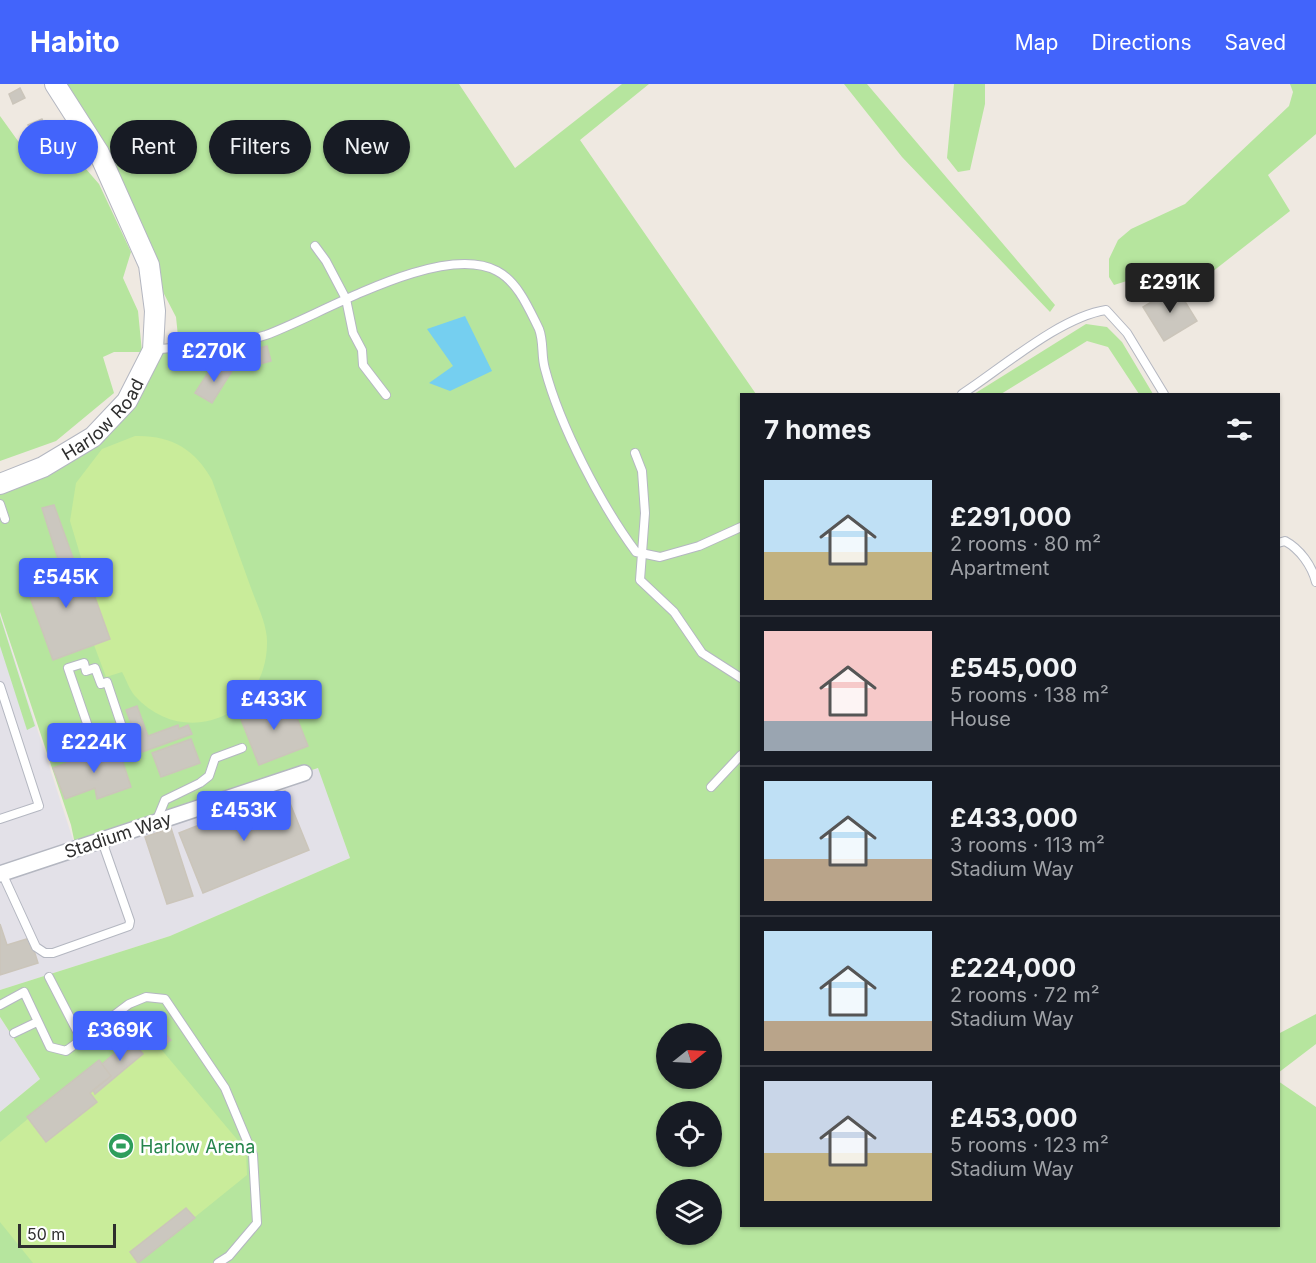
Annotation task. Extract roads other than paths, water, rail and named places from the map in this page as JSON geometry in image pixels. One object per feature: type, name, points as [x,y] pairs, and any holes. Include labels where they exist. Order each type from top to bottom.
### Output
[{"type":"street","name":"Harlow Road","points":[[0,484],[43,467],[93,437],[127,401],[153,350],[155,311],[149,266],[99,153],[55,84]]},
{"type":"street","name":"Stadium Way","points":[[1,873],[304,773]]},
{"type":"lane","points":[[315,246],[326,261],[346,299],[352,333],[362,350],[363,365],[386,396]]},
{"type":"lane","points":[[153,350],[211,346],[262,336],[305,320],[391,279],[471,263],[498,271],[525,300],[542,336],[544,368],[569,432],[613,521],[636,552],[660,557],[699,546],[740,527]]},
{"type":"lane","points":[[963,393],[1067,323],[1089,312],[1106,310],[1127,333],[1163,393]]},
{"type":"lane","points":[[635,453],[642,471],[645,513],[638,574],[645,588],[679,618],[702,653],[740,677]]},
{"type":"lane","points":[[0,504],[4,519]]},
{"type":"lane","points":[[1280,542],[1285,541],[1294,546],[1313,570],[1316,582]]},
{"type":"lane","points":[[92,738],[68,668],[84,663],[86,671],[96,668],[101,684],[107,682],[121,724]]},
{"type":"lane","points":[[0,686],[39,806],[0,819]]},
{"type":"lane","points":[[155,824],[165,800],[171,795],[200,783],[209,776],[215,758],[242,748]]},
{"type":"lane","points":[[711,787],[740,756]]},
{"type":"lane","points":[[1,873],[36,947],[45,953],[53,953],[129,926],[130,921],[102,841]]},
{"type":"lane","points":[[50,977],[81,1039]]},
{"type":"lane","points":[[0,1005],[24,992],[50,1047],[66,1051],[129,1004],[146,997],[165,999],[225,1088],[253,1155],[257,1223],[229,1256],[218,1263]]},
{"type":"lane","points":[[14,1033],[38,1022]]},
{"type":"water","points":[[465,316],[492,371],[450,391],[429,383],[453,366],[427,329]]},
{"type":"place","name":"Harlow Arena","points":[[121,1146]]}]
